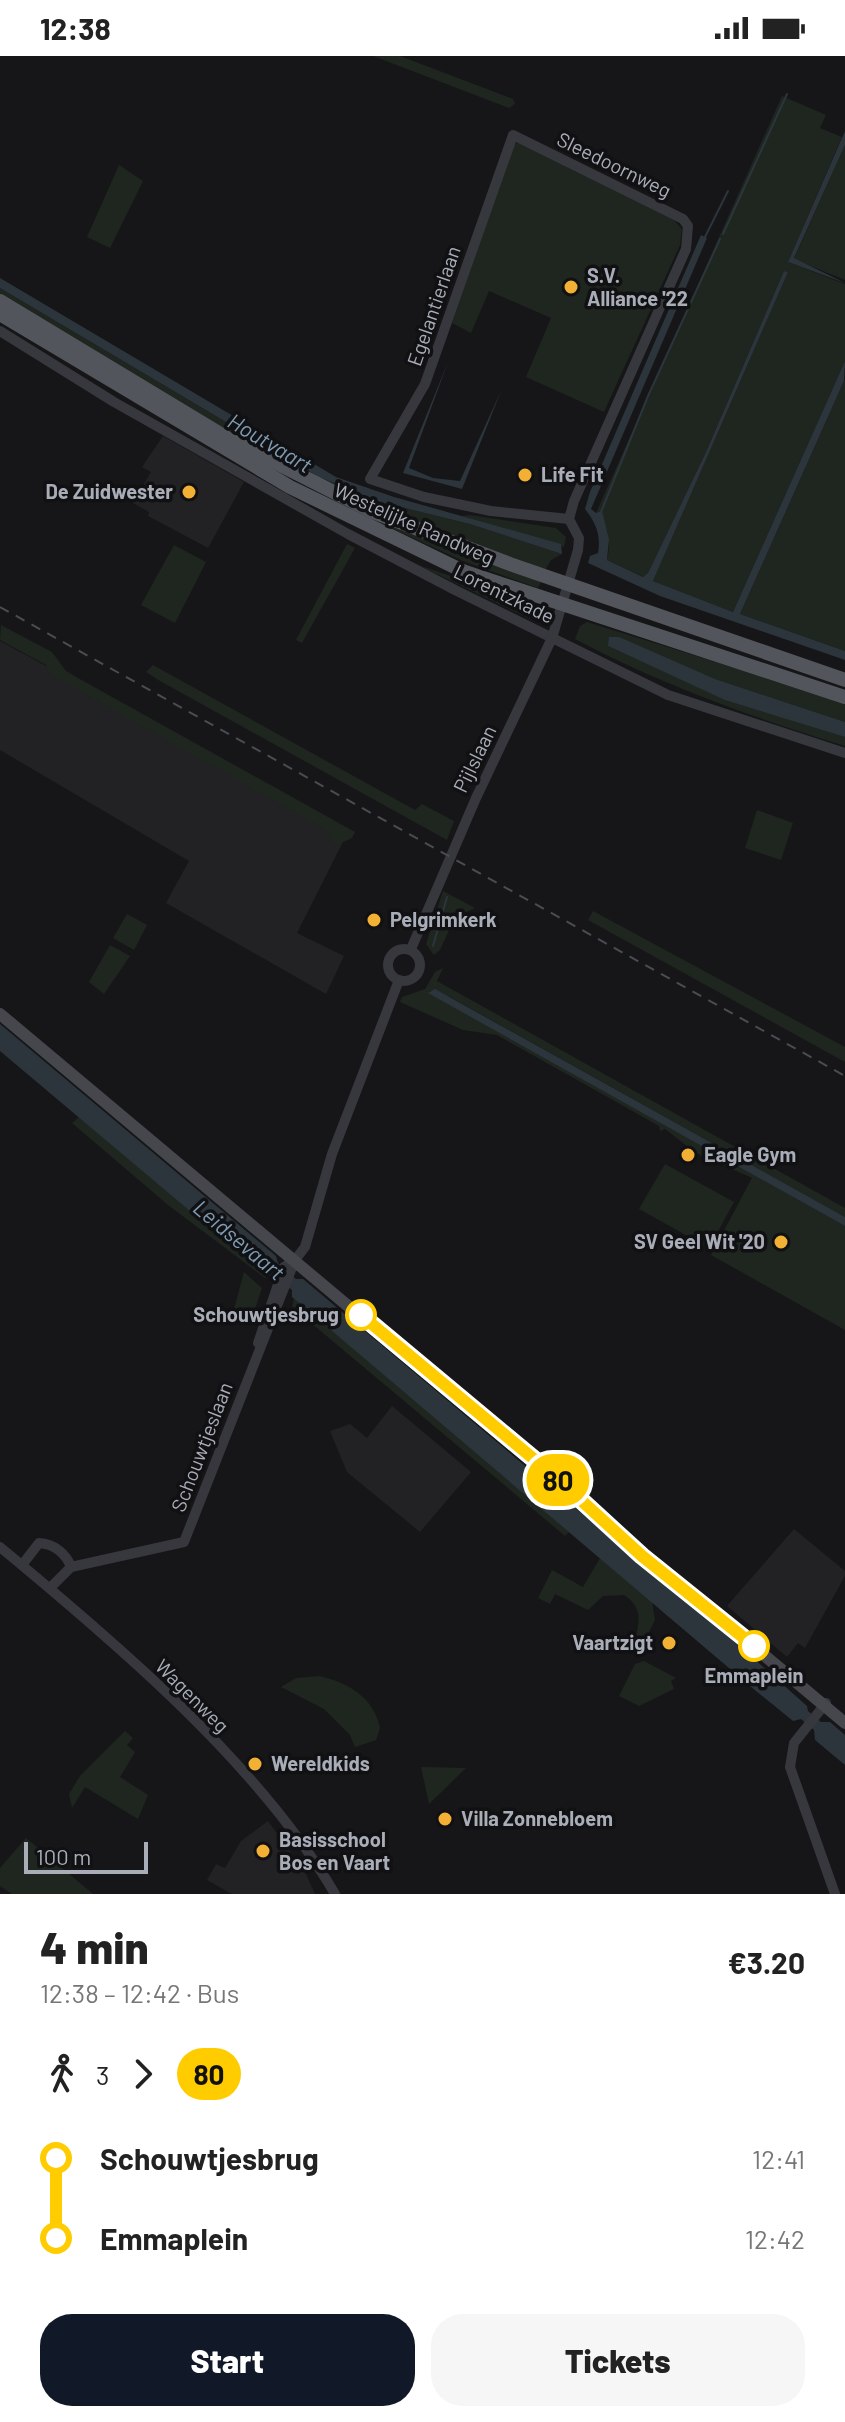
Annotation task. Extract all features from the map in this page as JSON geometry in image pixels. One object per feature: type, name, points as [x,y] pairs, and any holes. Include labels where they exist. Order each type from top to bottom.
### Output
[{"type":"main road","name":"Westelijke Randweg","points":[[0,301],[215,431],[332,493],[408,526],[845,680]]},
{"type":"main road","name":"Westelijke Randweg","points":[[0,314],[112,384],[337,512],[465,572],[845,697]]},
{"type":"main road","points":[[0,1014],[291,1265],[559,1480],[642,1556],[826,1703],[845,1723]]},
{"type":"street","name":"Sleedoornweg","points":[[513,135],[683,219],[688,226],[686,249],[595,452],[569,519]]},
{"type":"street","name":"Egelantierlaan","points":[[513,135],[425,384],[370,479],[424,497],[491,511],[569,519]]},
{"type":"street","name":"Lorentzkade","points":[[0,331],[114,402],[348,534],[552,638],[668,695],[845,753]]},
{"type":"street","name":"Pijlslaan","points":[[411,949],[476,798],[552,638],[577,554],[579,538],[569,519]]},
{"type":"street","points":[[397,949],[411,949],[419,959],[418,972],[412,979],[399,980],[390,973],[389,959],[397,949]]},
{"type":"street","points":[[291,1265],[305,1247],[332,1154],[399,980]]},
{"type":"street","name":"Schouwtjeslaan","points":[[71,1567],[184,1542],[291,1265]]},
{"type":"street","points":[[22,1565],[39,1543],[50,1544],[68,1560],[71,1567],[50,1588]]},
{"type":"street","name":"Wagenweg","points":[[0,1547],[50,1588],[193,1720],[297,1838],[335,1894]]},
{"type":"street","points":[[826,1703],[794,1743],[790,1767],[835,1894]]},
{"type":"shaded area","points":[[373,56],[400,56],[513,99],[515,104],[509,108]]},
{"type":"shaded area","points":[[782,96],[826,115],[820,128],[842,137],[788,262],[845,284],[845,361],[733,612],[653,581],[788,272],[784,271],[706,452],[644,577],[607,560],[608,534],[604,522],[596,513]]},
{"type":"shaded area","name":"S.V. Alliance '22","points":[[518,143],[674,220],[682,229],[680,245],[604,412],[526,377],[551,318],[489,291],[471,333],[452,323],[514,144]]},
{"type":"shaded area","points":[[845,145],[845,280],[794,259]]},
{"type":"shaded area","points":[[119,165],[143,181],[110,248],[87,237]]},
{"type":"shaded area","points":[[0,288],[319,477],[384,503],[470,524],[562,554],[551,560],[545,570],[396,517],[243,442],[0,298]]},
{"type":"shaded area","points":[[845,379],[845,651],[740,614]]},
{"type":"shaded area","name":"De Zuidwester","points":[[163,436],[244,482],[208,548],[148,516],[149,512],[133,503],[151,472],[142,467]]},
{"type":"shaded area","points":[[330,500],[542,580],[538,588],[463,561]]},
{"type":"shaded area","points":[[461,516],[556,528],[566,537],[564,547]]},
{"type":"shaded area","points":[[347,544],[355,548],[302,643],[296,640]]},
{"type":"shaded area","points":[[174,545],[206,562],[175,623],[141,605]]},
{"type":"shaded area","points":[[418,565],[528,602],[532,610],[530,619]]},
{"type":"shaded area","points":[[587,622],[845,702],[845,722],[715,679],[655,654],[608,646],[725,699],[845,737],[845,746],[707,699],[608,656],[575,639],[580,626]]},
{"type":"shaded area","points":[[1,625],[52,652],[66,671],[355,832],[352,838],[335,846],[326,830],[50,674],[46,665],[0,640]]},
{"type":"shaded area","points":[[0,641],[349,830],[297,933],[344,956],[326,994],[166,903],[189,861],[0,750]]},
{"type":"shaded area","points":[[153,665],[415,810],[422,804],[454,821],[447,840],[160,681],[146,672]]},
{"type":"shaded area","points":[[757,810],[793,823],[781,860],[745,848]]},
{"type":"shaded area","points":[[443,891],[475,908],[455,917],[440,950],[434,955],[426,944]]},
{"type":"shaded area","points":[[593,911],[845,1047],[845,1062],[588,920]]},
{"type":"shaded area","points":[[127,914],[147,925],[134,950],[113,938]]},
{"type":"shaded area","points":[[110,945],[130,956],[104,994],[89,982]]},
{"type":"shaded area","name":"SV Geel Wit '20","points":[[443,968],[437,981],[845,1208],[845,1217],[450,997],[429,991],[845,1226],[845,1330],[711,1255],[752,1178],[696,1153],[665,1129],[660,1131],[659,1126],[497,1035],[463,1030],[400,1002],[402,997],[425,989],[435,972]]},
{"type":"shaded area","points":[[79,1117],[267,1276],[265,1278],[168,1205],[72,1123]]},
{"type":"shaded area","points":[[665,1164],[734,1202],[709,1248],[639,1209]]},
{"type":"shaded area","points":[[244,1272],[262,1288],[252,1318],[234,1309]]},
{"type":"shaded area","points":[[294,1298],[569,1532],[565,1536],[292,1307]]},
{"type":"shaded area","points":[[392,1406],[471,1472],[420,1532],[347,1472],[330,1431],[350,1424],[367,1438]]},
{"type":"shaded area","points":[[794,1529],[845,1571],[845,1576],[805,1648],[798,1643],[787,1657],[727,1606]]},
{"type":"shaded area","points":[[600,1558],[652,1601],[655,1620],[642,1646],[629,1639],[636,1635],[639,1618],[633,1603],[624,1595],[603,1596],[588,1610],[555,1594],[550,1604],[538,1598],[552,1570],[583,1587]]},
{"type":"shaded area","points":[[644,1661],[676,1678],[671,1681],[674,1689],[639,1706],[619,1696],[635,1664]]},
{"type":"shaded area","points":[[319,1676],[340,1682],[365,1700],[377,1717],[380,1728],[376,1740],[355,1747],[350,1735],[324,1709],[281,1687],[296,1678]]},
{"type":"shaded area","points":[[125,1731],[133,1738],[127,1745],[135,1752],[120,1777],[148,1795],[138,1819],[85,1787],[72,1808],[69,1794],[80,1776]]},
{"type":"shaded area","points":[[421,1767],[466,1768],[429,1804]]},
{"type":"shaded area","name":"Basisschool Bos en Vaart","points":[[268,1821],[305,1872],[315,1894],[232,1894],[207,1880],[216,1864],[225,1868],[241,1841]]},
{"type":"shaded area","points":[[26,1838],[93,1894],[12,1894],[0,1886],[0,1868]]},
{"type":"water","points":[[845,131],[845,145],[794,258],[845,283],[788,262]]},
{"type":"water","points":[[701,235],[707,238],[591,509],[596,513],[602,511],[609,539],[607,560],[643,577],[648,573],[706,452],[784,271],[788,272],[653,581],[733,612],[845,361],[844,381],[740,614],[845,651],[845,660],[660,596],[588,563],[590,556],[598,553],[599,547],[597,530],[585,509],[590,492]]},
{"type":"water","name":"Houtvaart","points":[[0,278],[336,477],[394,497],[561,544],[562,554],[470,524],[384,503],[319,477],[0,288]]},
{"type":"water","points":[[448,362],[409,468],[433,478],[460,481],[501,391],[462,489],[403,473]]},
{"type":"water","points":[[609,637],[619,637],[715,679],[845,722],[845,737],[725,700],[608,646]]},
{"type":"water","points":[[435,989],[845,1217],[845,1226],[428,993]]},
{"type":"water","name":"Leidsevaart","points":[[0,1024],[276,1256],[278,1263],[296,1279],[303,1279],[743,1649],[821,1722],[830,1722],[845,1735],[845,1765],[815,1740],[814,1730],[801,1719],[793,1721],[756,1691],[292,1297],[292,1290],[273,1275],[267,1276],[0,1051]]},
{"type":"waterway","points":[[723,234],[787,94]]},
{"type":"waterway","points":[[704,239],[728,191]]},
{"type":"waterway","points":[[601,512],[648,396],[720,239]]},
{"type":"waterway","points":[[433,946],[447,897]]},
{"type":"railway","points":[[0,607],[845,1076]]},
{"type":"bus line","name":"80","points":[[361,1315],[559,1480],[642,1556],[754,1646]]},
{"type":"place","name":"S.V. Alliance '22","points":[[571,287]]},
{"type":"place","name":"Life Fit","points":[[525,475]]},
{"type":"place","name":"De Zuidwester","points":[[189,492]]},
{"type":"place","name":"Pelgrimkerk","points":[[374,920]]},
{"type":"place","name":"Eagle Gym","points":[[688,1155]]},
{"type":"place","name":"SV Geel Wit '20","points":[[781,1242]]},
{"type":"place","name":"Schouwtjesbrug","points":[[361,1315]]},
{"type":"place","name":"Vaartzigt","points":[[669,1643]]},
{"type":"place","name":"Emmaplein","points":[[754,1646]]},
{"type":"place","name":"Wereldkids","points":[[255,1764]]},
{"type":"place","name":"Villa Zonnebloem","points":[[445,1819]]},
{"type":"place","name":"Basisschool Bos en Vaart","points":[[263,1851]]}]
